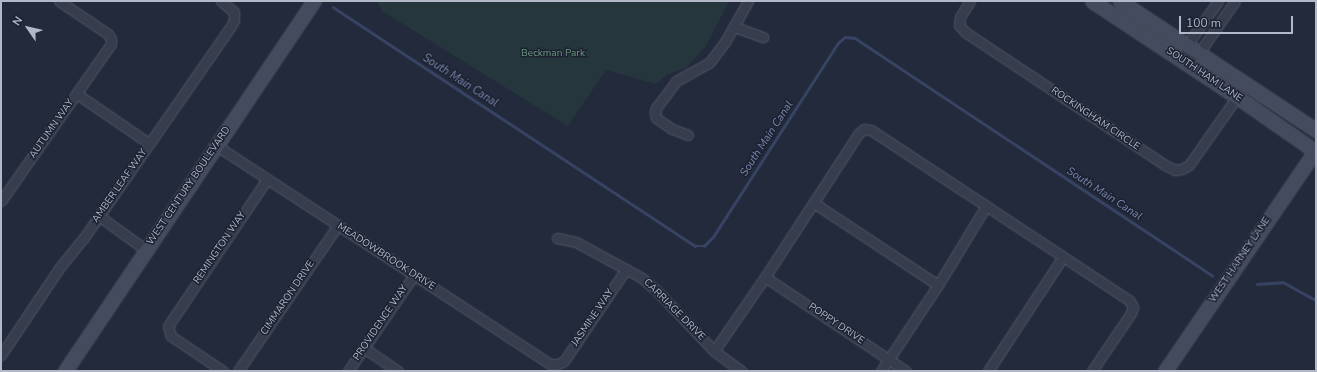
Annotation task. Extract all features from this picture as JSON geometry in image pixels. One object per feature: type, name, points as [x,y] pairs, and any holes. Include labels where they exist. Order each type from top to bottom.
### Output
[{"type":"main road","name":"WEST CENTURY BOULEVARD","points":[[65,371],[314,1]]},
{"type":"main road","name":"SOUTH HAM LANE","points":[[1092,1],[1237,97],[1315,151]]},
{"type":"main road","name":"SOUTH HAM LANE","points":[[1120,1],[1316,130]]},
{"type":"main road","name":"WEST HARNEY LANE","points":[[1165,371],[1315,151]]},
{"type":"street","name":"AUTUMN WAY","points":[[1,201],[77,94],[110,44],[111,39],[108,34],[59,1]]},
{"type":"street","name":"AMBER LEAF WAY","points":[[1,355],[60,267],[99,216],[231,26],[235,15],[232,9],[221,1]]},
{"type":"street","points":[[688,135],[672,129],[656,118],[656,108],[676,81],[709,63],[735,27],[748,1]]},
{"type":"street","name":"ROCKINGHAM CIRCLE","points":[[970,1],[960,17],[959,25],[965,32],[1175,170],[1182,169],[1188,165],[1237,97]]},
{"type":"street","points":[[1184,62],[1187,45],[1218,1]]},
{"type":"street","points":[[1184,62],[1199,53],[1235,1]]},
{"type":"street","points":[[735,27],[762,37]]},
{"type":"street","points":[[77,94],[150,144]]},
{"type":"street","points":[[714,351],[765,277],[859,134],[864,129],[871,130],[1130,301],[1133,307],[1131,313],[1092,371]]},
{"type":"street","name":"MEADOWBROOK DRIVE","points":[[217,146],[550,364],[558,364]]},
{"type":"street","name":"REMINGTON WAY","points":[[223,371],[171,336],[168,326],[173,316],[267,179]]},
{"type":"street","points":[[814,203],[938,285]]},
{"type":"street","points":[[881,371],[938,285],[986,206]]},
{"type":"street","points":[[99,216],[146,250]]},
{"type":"street","name":"CIMMARON DRIVE","points":[[238,371],[338,225]]},
{"type":"street","name":"CARRIAGE DRIVE","points":[[557,238],[576,242],[626,269],[656,290],[714,351],[742,371]]},
{"type":"street","points":[[988,371],[1063,257]]},
{"type":"street","name":"JASMINE WAY","points":[[558,364],[564,361],[626,269]]},
{"type":"street","name":"PROVIDENCE WAY","points":[[348,371],[414,275]]},
{"type":"street","name":"POPPY DRIVE","points":[[765,277],[906,371]]},
{"type":"street","points":[[364,348],[398,371]]},
{"type":"green space","name":"Beckman Park","points":[[377,1],[729,1],[706,46],[686,68],[668,74],[656,84],[606,70],[568,126],[382,11]]},
{"type":"waterway","name":"South Main Canal","points":[[333,7],[695,246],[704,246],[713,237],[838,43],[845,37],[855,38],[1212,275]]},
{"type":"waterway","name":"South Main Canal","points":[[1257,284],[1283,282],[1316,300]]}]
